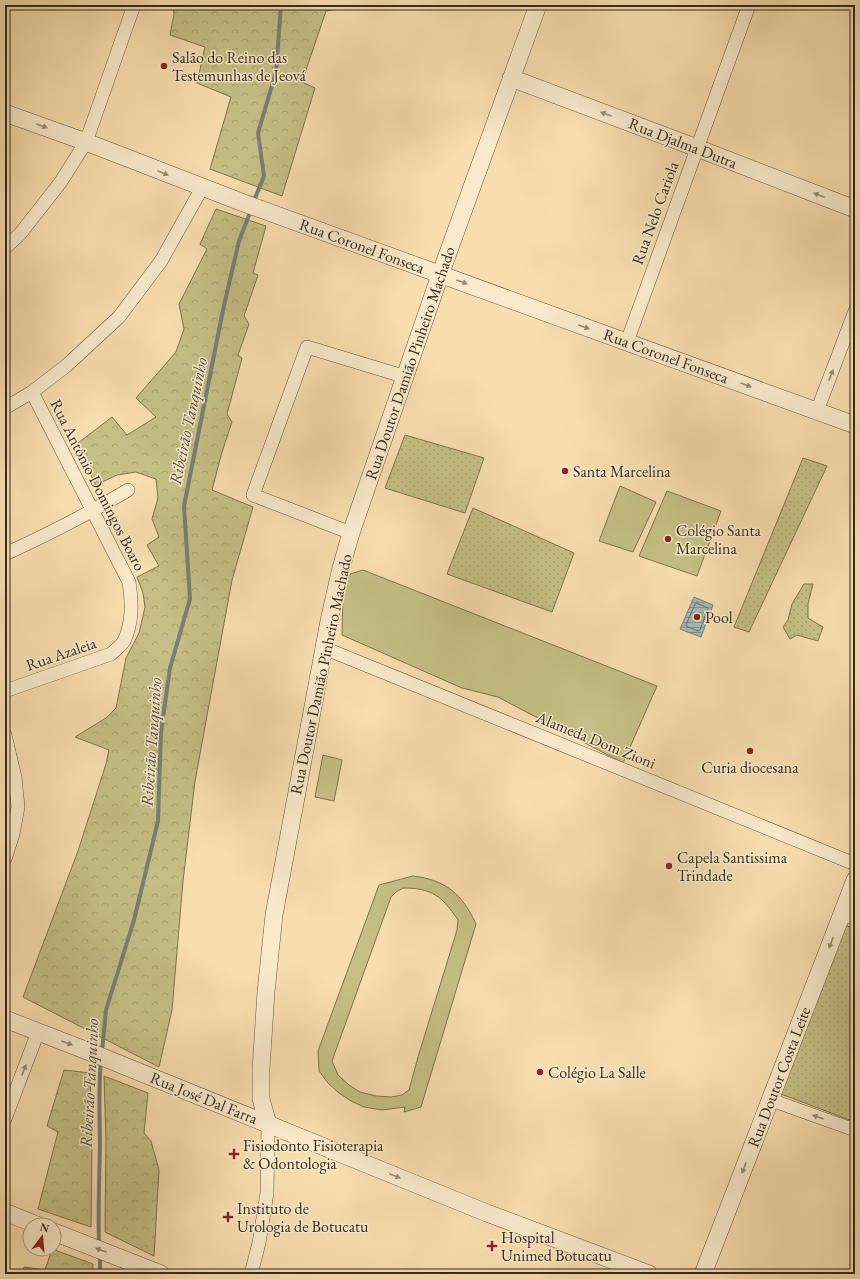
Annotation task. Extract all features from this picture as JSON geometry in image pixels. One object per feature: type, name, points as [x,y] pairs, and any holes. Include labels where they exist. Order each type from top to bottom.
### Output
[{"type":"street","points":[[5,248],[20,234],[60,183],[86,142],[134,5]]},
{"type":"street","name":"Rua Doutor Damião Pinheiro Machado","points":[[251,1274],[259,1243],[267,1193],[268,1124],[261,1099],[261,1070],[266,992],[274,915],[340,568],[440,275],[538,5]]},
{"type":"street","name":"Rua Nelo Cariola","points":[[627,342],[749,5]]},
{"type":"street","name":"Rua Djalma Dutra","points":[[512,78],[855,209]]},
{"type":"street","name":"Rua Coronel Fonseca","points":[[5,113],[86,142],[267,212],[855,424]]},
{"type":"street","points":[[5,408],[32,392],[66,366],[119,317],[161,261],[202,188]]},
{"type":"street","points":[[817,411],[855,311]]},
{"type":"street","points":[[351,533],[253,494],[307,346],[406,377]]},
{"type":"street","name":"Rua Antônio Domingos Boaro","points":[[32,392],[129,582],[132,601],[131,616],[124,642]]},
{"type":"street","points":[[5,554],[53,532],[93,511],[128,490]]},
{"type":"street","name":"Rua Azaleia","points":[[5,691],[110,654],[124,642]]},
{"type":"street","name":"Alameda Dom Zioni","points":[[324,648],[855,864]]},
{"type":"street","points":[[5,735],[15,777],[18,807],[13,834],[5,859]]},
{"type":"street","name":"Rua Doutor Costa Leite","points":[[703,1274],[771,1100],[848,916],[855,880]]},
{"type":"street","name":"Rua José Dal Farra","points":[[5,1019],[487,1213],[649,1274]]},
{"type":"street","points":[[5,1119],[38,1032]]},
{"type":"street","points":[[771,1100],[855,1130]]},
{"type":"street","points":[[5,1212],[22,1219]]},
{"type":"street","points":[[62,1235],[161,1274]]},
{"type":"green space","points":[[173,5],[343,5],[342,8],[326,11],[302,82],[315,88],[282,196],[210,169],[231,97],[197,83],[205,47],[170,35],[174,14]]},
{"type":"green space","points":[[216,209],[266,226],[253,273],[258,275],[244,316],[249,324],[238,355],[242,358],[227,414],[232,422],[212,490],[253,507],[232,580],[195,781],[183,881],[172,1010],[159,1067],[23,997],[78,851],[106,764],[109,750],[75,737],[106,718],[116,708],[126,658],[139,633],[145,607],[143,593],[137,577],[159,566],[147,545],[159,537],[152,519],[158,498],[156,479],[136,472],[117,475],[96,485],[78,450],[78,443],[112,417],[127,435],[156,417],[136,398],[176,352],[184,329],[179,304],[207,249],[200,244]]},
{"type":"green space","points":[[405,435],[484,458],[465,513],[385,488]]},
{"type":"green space","points":[[803,458],[827,466],[749,632],[734,627]]},
{"type":"green space","points":[[620,486],[656,502],[633,552],[599,541]]},
{"type":"green space","points":[[667,491],[721,511],[697,576],[639,556]]},
{"type":"green space","points":[[473,508],[574,553],[552,612],[447,574]]},
{"type":"green space","points":[[363,570],[657,686],[623,763],[498,697],[462,688],[342,635],[343,589],[350,574]]},
{"type":"green space","points":[[804,584],[813,584],[808,604],[808,618],[823,627],[818,641],[797,635],[790,639],[783,627],[788,620],[792,604]]},
{"type":"green space","points":[[323,755],[342,760],[334,801],[315,797]]},
{"type":"green space","points":[[413,876],[435,881],[452,890],[459,897],[471,913],[476,924],[421,1107],[404,1112],[405,1107],[382,1110],[364,1107],[351,1101],[328,1083],[319,1071],[318,1051],[379,885]],"holes":[[[403,888],[413,888],[429,892],[441,899],[458,920],[457,930],[409,1090],[402,1095],[391,1097],[376,1096],[360,1092],[349,1085],[338,1075],[332,1061],[391,897]]]},
{"type":"green space","points":[[845,925],[855,929],[855,1122],[781,1094]]},
{"type":"green space","points":[[64,1070],[90,1073],[92,1146],[91,1227],[38,1209],[58,1132],[47,1126]]},
{"type":"green space","points":[[104,1076],[148,1093],[144,1133],[151,1141],[159,1170],[154,1256],[105,1232],[106,1140]]},
{"type":"green space","points":[[62,1253],[93,1264],[93,1274],[22,1274],[24,1267],[45,1270],[49,1257],[62,1257]]},
{"type":"water","name":"Pool","points":[[694,597],[713,605],[701,637],[680,629]]},
{"type":"waterway","name":"Ribeirão Tanquinho","points":[[253,203],[264,176],[258,133],[276,72],[281,5]]},
{"type":"waterway","name":"Ribeirão Tanquinho","points":[[102,1052],[106,1010],[134,920],[158,821],[161,732],[170,668],[190,599],[184,506],[223,310],[239,241],[251,210]]},
{"type":"waterway","name":"Ribeirão Tanquinho","points":[[99,1246],[99,1093],[101,1061]]},
{"type":"waterway","name":"Ribeirão Tanquinho","points":[[100,1254],[100,1274]]},
{"type":"place","name":"Salão do Reino das Testemunhas de Jeová","points":[[164,66]]},
{"type":"place","name":"Santa Marcelina","points":[[565,471]]},
{"type":"place","name":"Colégio Santa Marcelina","points":[[668,539]]},
{"type":"place","name":"Pool","points":[[697,617]]},
{"type":"place","name":"Curia diocesana","points":[[750,751]]},
{"type":"place","name":"Capela Santissima Trindade","points":[[669,866]]},
{"type":"place","name":"Colégio La Salle","points":[[540,1072]]},
{"type":"place","name":"Fisiodonto Fisioterapia & Odontologia","points":[[234,1154]]},
{"type":"place","name":"Instituto de Urologia de Botucatu","points":[[228,1217]]},
{"type":"place","name":"Hospital Unimed Botucatu","points":[[492,1246]]}]
